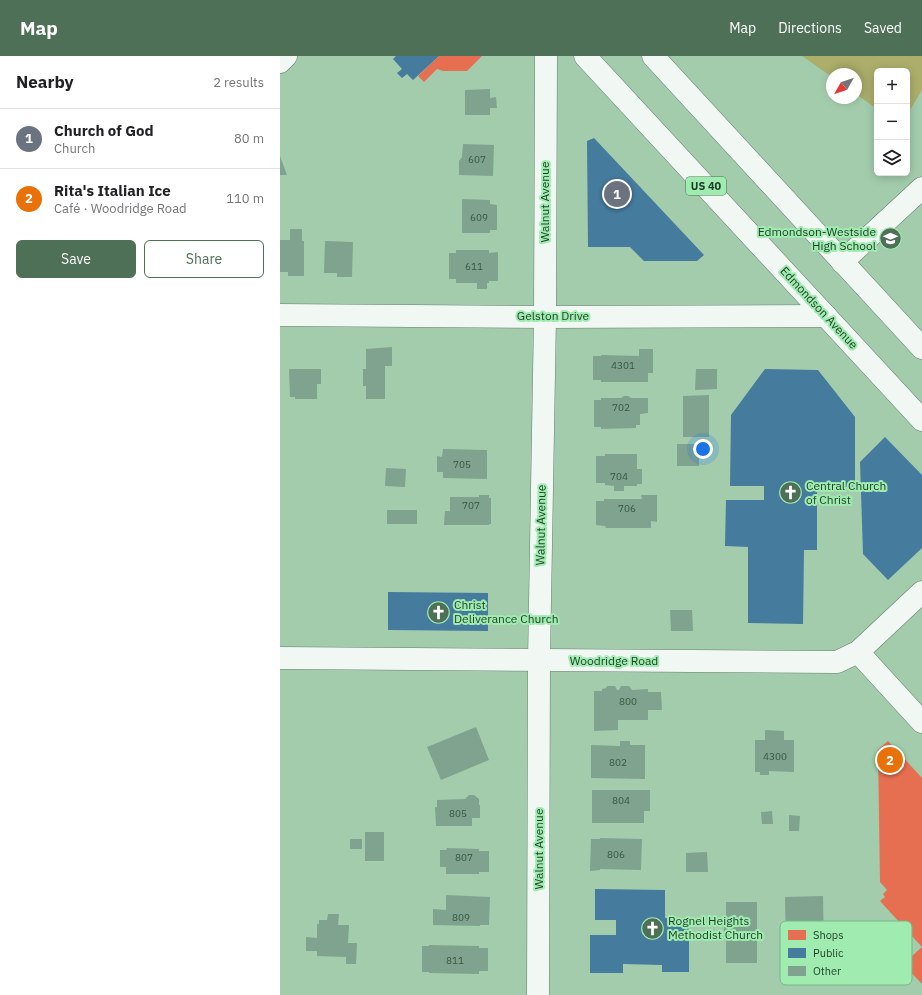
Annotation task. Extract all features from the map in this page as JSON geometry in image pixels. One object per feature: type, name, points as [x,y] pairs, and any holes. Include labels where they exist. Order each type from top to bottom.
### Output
[{"type":"street","points":[[280,62],[286,56]]},
{"type":"street","name":"Walnut Avenue","points":[[538,995],[539,660],[545,317],[546,56]]},
{"type":"street","name":"Edmondson Avenue","points":[[585,56],[922,420]]},
{"type":"street","points":[[653,56],[922,348]]},
{"type":"street","points":[[842,262],[922,188]]},
{"type":"street","name":"Gelston Drive","points":[[280,315],[545,317],[826,316]]},
{"type":"street","name":"Woodridge Road","points":[[280,658],[837,662],[858,652],[922,592]]},
{"type":"street","points":[[858,652],[922,722]]},
{"type":"green space","points":[[802,56],[922,56],[922,90],[910,110],[910,68],[874,68],[874,107],[862,98],[862,68],[826,68],[826,73]]},
{"type":"building: Shops","points":[[439,56],[482,56],[467,71],[443,71],[437,69],[424,82],[418,76]]},
{"type":"building: Shops","points":[[888,741],[922,778],[922,947],[912,936],[912,921],[898,921],[880,901],[885,897],[883,894],[887,890],[880,882],[878,750]]},
{"type":"building: Shops","points":[[922,947],[922,984],[912,973],[912,956]]},
{"type":"building: Public","points":[[396,56],[439,56],[413,80],[407,74],[402,78],[397,73],[402,69],[393,59]]},
{"type":"building: Public","points":[[594,138],[704,255],[697,261],[644,261],[630,247],[588,247],[587,141]]},
{"type":"building: Public","name":"Central Church of Christ","points":[[765,369],[818,370],[855,417],[855,487],[817,487],[817,550],[804,550],[803,624],[748,623],[748,547],[725,546],[726,500],[764,500],[764,486],[730,486],[731,415]]},
{"type":"building: Public","points":[[885,437],[922,475],[922,548],[888,580],[863,554],[860,462]]},
{"type":"building: Public","name":"Christ Deliverance Church","points":[[388,592],[488,593],[488,631],[388,630]]},
{"type":"building: Public","name":"Rognel Heights Methodist Church","points":[[595,889],[665,890],[665,918],[689,918],[689,972],[662,972],[662,965],[623,964],[623,973],[590,973],[590,935],[616,935],[616,920],[595,920]]},
{"type":"building: Other","points":[[490,89],[490,98],[496,97],[497,108],[490,108],[490,115],[465,115],[465,90]]},
{"type":"building: Other","points":[[463,144],[494,145],[493,176],[459,175],[459,161],[462,157]]},
{"type":"building: Other","points":[[280,156],[287,175],[280,175]]},
{"type":"building: Other","points":[[462,199],[490,200],[490,204],[497,205],[497,230],[490,230],[490,233],[462,233]]},
{"type":"building: Other","points":[[290,229],[302,229],[302,241],[304,241],[304,276],[288,276],[288,272],[280,272],[280,240],[290,240]]},
{"type":"building: Other","points":[[325,241],[353,242],[352,277],[337,277],[337,273],[324,273]]},
{"type":"building: Other","points":[[456,250],[489,250],[489,253],[498,252],[498,281],[489,281],[489,283],[487,283],[487,289],[477,289],[477,283],[456,283],[456,279],[449,279],[449,253],[456,253]]},
{"type":"building: Other","points":[[392,347],[392,366],[385,366],[385,399],[366,399],[366,386],[363,386],[363,369],[366,369],[366,349]]},
{"type":"building: Other","points":[[639,349],[653,349],[653,373],[648,373],[648,382],[601,382],[601,380],[593,380],[593,356],[639,356]]},
{"type":"building: Other","points":[[289,369],[321,369],[321,384],[317,384],[317,399],[295,399],[295,397],[290,397]]},
{"type":"building: Other","points":[[696,369],[717,369],[717,389],[695,390]]},
{"type":"building: Other","points":[[709,395],[709,437],[683,437],[683,396]]},
{"type":"building: Other","points":[[624,396],[631,398],[648,398],[648,413],[640,414],[640,425],[636,425],[636,428],[601,429],[601,427],[594,427],[594,400],[601,400],[601,398],[621,398]]},
{"type":"building: Other","points":[[677,444],[699,444],[699,466],[677,466]]},
{"type":"building: Other","points":[[443,449],[487,450],[487,479],[443,478],[443,472],[437,472],[437,456],[442,457]]},
{"type":"building: Other","points":[[605,454],[637,454],[637,469],[642,469],[642,484],[637,484],[637,486],[624,486],[624,491],[614,491],[614,486],[605,485],[605,483],[596,483],[596,456],[605,456]]},
{"type":"building: Other","points":[[386,468],[406,469],[405,487],[385,486]]},
{"type":"building: Other","points":[[479,495],[489,495],[489,498],[491,498],[491,524],[444,525],[445,511],[450,511],[450,497],[479,497]]},
{"type":"building: Other","points":[[641,495],[657,495],[657,522],[651,521],[651,528],[606,528],[605,526],[596,525],[596,501],[604,501],[604,499],[642,499]]},
{"type":"building: Other","points":[[387,510],[417,510],[417,524],[387,524]]},
{"type":"building: Other","points":[[670,610],[692,610],[693,631],[671,631]]},
{"type":"building: Other","points":[[607,686],[615,686],[617,690],[619,690],[621,686],[629,686],[632,690],[648,689],[648,692],[661,692],[662,710],[648,710],[648,720],[618,720],[618,730],[594,731],[594,691],[602,691],[602,689],[606,688]]},
{"type":"building: Other","points":[[476,727],[489,760],[441,780],[427,747]]},
{"type":"building: Other","points":[[765,730],[784,731],[784,740],[794,740],[794,772],[769,771],[769,775],[760,775],[760,772],[755,772],[755,740],[765,740]]},
{"type":"building: Other","points":[[620,741],[630,741],[630,745],[645,745],[645,779],[591,778],[591,745],[620,746]]},
{"type":"building: Other","points":[[592,790],[650,790],[650,811],[644,811],[644,823],[592,823]]},
{"type":"building: Other","points":[[469,795],[474,795],[479,799],[480,805],[480,818],[472,818],[472,826],[436,826],[435,807],[437,807],[437,800],[465,799]]},
{"type":"building: Other","points":[[772,811],[773,824],[762,824],[761,812]]},
{"type":"building: Other","points":[[789,815],[800,816],[799,831],[789,831]]},
{"type":"building: Other","points":[[365,832],[384,832],[384,861],[365,861]]},
{"type":"building: Other","points":[[350,839],[362,839],[362,849],[350,849]]},
{"type":"building: Other","points":[[591,839],[642,839],[641,870],[600,869],[590,871]]},
{"type":"building: Other","points":[[447,848],[479,849],[479,851],[489,851],[489,872],[479,872],[479,874],[446,874],[446,867],[440,867],[440,850],[446,850]]},
{"type":"building: Other","points":[[707,852],[708,872],[686,872],[686,853]]},
{"type":"building: Other","points":[[446,895],[490,897],[489,925],[433,925],[433,909],[446,910]]},
{"type":"building: Other","points":[[823,896],[823,921],[785,921],[785,897]]},
{"type":"building: Other","points":[[726,902],[757,902],[757,963],[726,963],[726,935],[724,934],[724,918],[726,918]]},
{"type":"building: Other","points":[[328,914],[339,914],[338,925],[349,925],[348,943],[357,943],[356,964],[346,964],[346,957],[317,956],[317,951],[306,951],[306,937],[317,938],[317,924],[319,924],[319,920],[327,920]]},
{"type":"building: Other","points":[[422,946],[479,946],[479,948],[488,948],[488,971],[479,971],[479,974],[422,972]]},
{"type":"place","name":"Church of God","points":[[617,194]]},
{"type":"place","name":"Edmondson-Westside High School","points":[[891,239]]},
{"type":"place","name":"Central Church of Christ","points":[[791,493]]},
{"type":"place","name":"Christ Deliverance Church","points":[[438,612]]},
{"type":"place","name":"Rita's Italian Ice","points":[[890,760]]},
{"type":"place","name":"Rognel Heights Methodist Church","points":[[653,928]]}]
